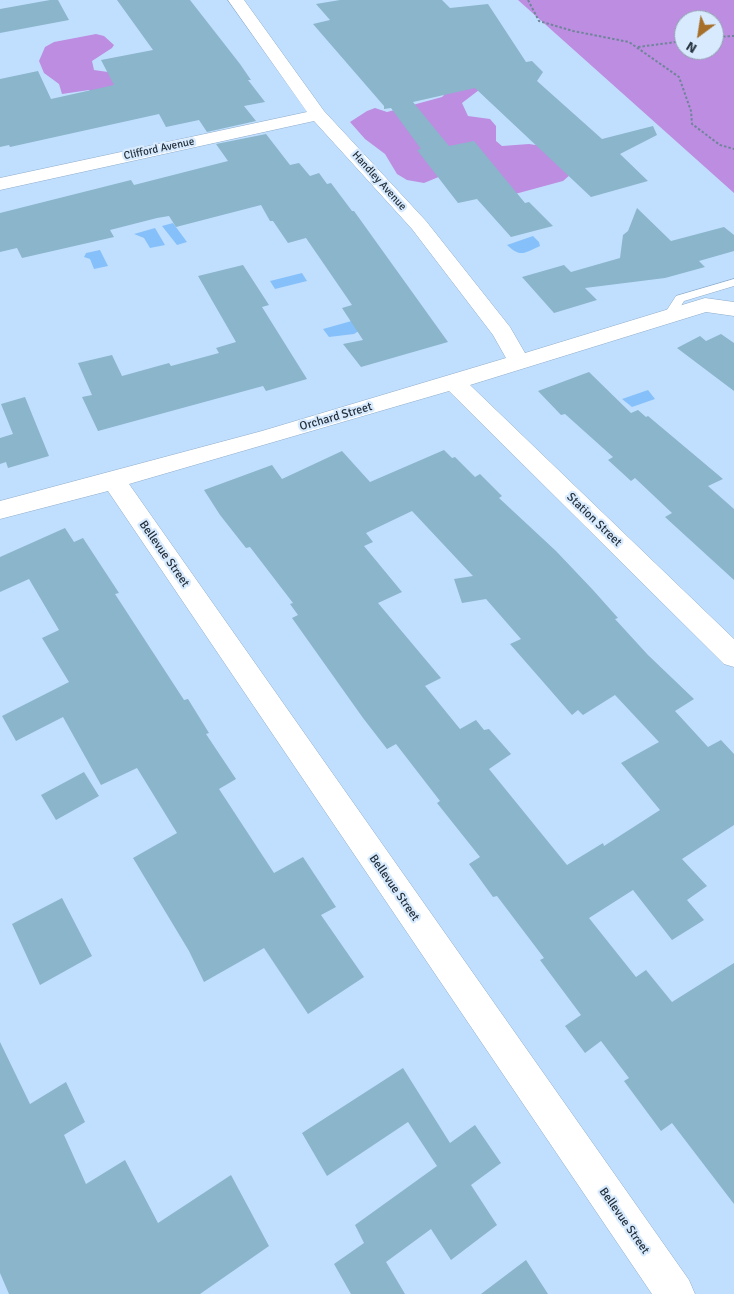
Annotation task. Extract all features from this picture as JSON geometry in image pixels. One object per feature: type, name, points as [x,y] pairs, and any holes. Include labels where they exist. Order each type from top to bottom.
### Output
[{"type":"street","name":"Handley Avenue","points":[[236,0],[318,115],[419,225],[502,332],[520,363]]},
{"type":"street","name":"Clifford Avenue","points":[[0,184],[318,115]]},
{"type":"street","name":"Orchard Street","points":[[0,510],[114,481],[454,383],[705,305],[734,309]]},
{"type":"street","name":"Station Street","points":[[454,383],[734,656]]},
{"type":"street","name":"Bellevue Street","points":[[114,481],[675,1294]]},
{"type":"lane","points":[[669,316],[680,299],[734,282]]},
{"type":"path","points":[[528,0],[539,21],[573,31],[630,42],[679,78],[692,111],[692,124],[720,145],[734,149]]},
{"type":"path","points":[[637,48],[674,42]]},
{"type":"shaded area","points":[[518,0],[734,0],[734,193]]},
{"type":"shaded area","points":[[96,34],[104,36],[114,45],[92,61],[94,70],[108,72],[136,71],[95,97],[89,90],[62,94],[59,84],[44,73],[39,61],[45,47],[54,42]]},
{"type":"shaded area","points":[[456,73],[479,90],[462,103],[468,116],[490,119],[496,126],[496,141],[502,146],[529,144],[549,147],[570,175],[563,181],[515,194],[441,176],[424,183],[407,180],[397,174],[385,154],[365,139],[350,122],[375,108],[387,112],[442,97],[451,88]]},
{"type":"water","points":[[173,223],[187,242],[177,245],[162,226]]},
{"type":"water","points":[[155,228],[165,245],[150,248],[144,238],[134,234]]},
{"type":"water","points":[[533,236],[540,246],[526,252],[516,252],[507,245]]},
{"type":"water","points":[[100,250],[108,266],[94,269],[90,259],[84,257],[86,253]]},
{"type":"water","points":[[302,273],[307,281],[275,289],[270,281]]},
{"type":"water","points":[[355,320],[362,329],[354,334],[329,337],[323,329]]},
{"type":"water","points":[[648,390],[655,399],[632,407],[622,399]]},
{"type":"building","points":[[58,0],[69,20],[0,33],[0,9]]},
{"type":"building","points":[[117,0],[190,0],[240,64],[251,80],[248,80],[265,102],[244,106],[256,121],[207,132],[199,120],[166,127],[159,114],[10,147],[9,145],[0,147],[0,79],[38,71],[51,99],[114,85],[101,60],[153,50]]},
{"type":"building","points":[[340,0],[442,0],[450,8],[488,4],[526,62],[532,61],[543,72],[537,81],[602,139],[653,126],[657,135],[620,154],[648,181],[591,197],[475,88],[413,102],[449,146],[474,141],[525,203],[529,202],[553,226],[511,237],[477,199],[458,203],[417,150],[421,149],[391,108],[384,109],[384,106],[313,24],[330,20],[316,4]]},
{"type":"building","points":[[266,134],[290,165],[299,163],[310,176],[319,173],[327,184],[331,183],[352,211],[354,211],[448,342],[361,367],[343,344],[363,340],[342,308],[352,305],[306,238],[288,243],[273,221],[270,221],[261,205],[176,227],[169,216],[157,218],[110,230],[114,237],[22,258],[17,248],[0,252],[0,213],[131,180],[134,185],[228,161],[216,144]]},
{"type":"building","points":[[637,208],[671,241],[724,227],[734,235],[734,251],[699,261],[705,267],[665,278],[585,288],[597,300],[554,313],[522,277],[564,265],[571,272],[620,258],[623,235],[628,231]]},
{"type":"building","points":[[243,265],[269,305],[262,307],[307,379],[266,391],[263,386],[98,431],[82,397],[92,395],[78,363],[112,355],[122,376],[169,363],[171,366],[219,353],[216,348],[236,342],[198,276]]},
{"type":"building","points":[[721,334],[734,343],[734,391],[677,348],[700,336],[706,341]]},
{"type":"building","points":[[589,372],[631,413],[638,410],[646,417],[648,416],[723,479],[708,486],[734,509],[734,580],[665,517],[672,513],[635,478],[631,481],[608,460],[613,457],[565,414],[561,415],[538,391]]},
{"type":"building","points":[[25,397],[49,456],[8,468],[6,462],[0,464],[0,438],[13,434],[1,404]]},
{"type":"building","points":[[444,450],[452,458],[455,457],[475,477],[480,474],[502,496],[499,498],[556,551],[593,590],[618,618],[615,619],[648,655],[694,699],[675,711],[708,747],[721,740],[734,754],[734,825],[682,859],[707,886],[687,900],[704,920],[672,940],[633,890],[589,918],[636,977],[646,970],[672,1002],[734,963],[734,1204],[672,1123],[661,1131],[624,1081],[629,1078],[601,1041],[585,1053],[565,1026],[581,1015],[540,960],[544,958],[497,896],[493,897],[469,864],[480,857],[437,803],[440,801],[396,744],[387,749],[363,718],[292,618],[298,615],[290,604],[293,603],[250,547],[246,548],[220,515],[204,490],[272,465],[282,479],[342,451],[370,482]],"holes":[[[412,511],[473,576],[454,579],[462,603],[486,599],[521,639],[510,644],[572,715],[578,710],[583,715],[615,695],[659,742],[621,763],[660,810],[604,846],[603,843],[567,865],[489,769],[511,754],[489,729],[484,730],[476,720],[460,729],[425,686],[441,678],[378,603],[402,592],[364,546],[373,542],[366,533]]]},
{"type":"building","points":[[65,528],[74,542],[83,538],[119,593],[115,594],[184,700],[188,699],[209,733],[206,734],[236,779],[219,789],[274,873],[303,857],[336,907],[321,915],[364,977],[308,1014],[264,948],[204,982],[189,951],[133,858],[177,833],[137,768],[101,785],[63,717],[16,741],[2,716],[69,682],[42,638],[59,630],[29,579],[0,592],[0,557]]},
{"type":"building","points":[[84,772],[99,796],[56,820],[41,795]]},
{"type":"building","points":[[62,898],[92,956],[40,985],[12,924]]},
{"type":"building","points":[[0,1042],[30,1104],[66,1082],[85,1122],[64,1135],[86,1184],[125,1160],[158,1223],[231,1175],[269,1246],[200,1294],[9,1294],[0,1273]]},
{"type":"building","points":[[403,1068],[450,1143],[475,1125],[501,1163],[471,1185],[497,1225],[451,1260],[431,1229],[386,1262],[405,1294],[351,1294],[334,1264],[364,1243],[355,1225],[437,1166],[408,1122],[327,1176],[302,1133]]},
{"type":"building","points":[[526,1260],[548,1294],[481,1294]]}]
